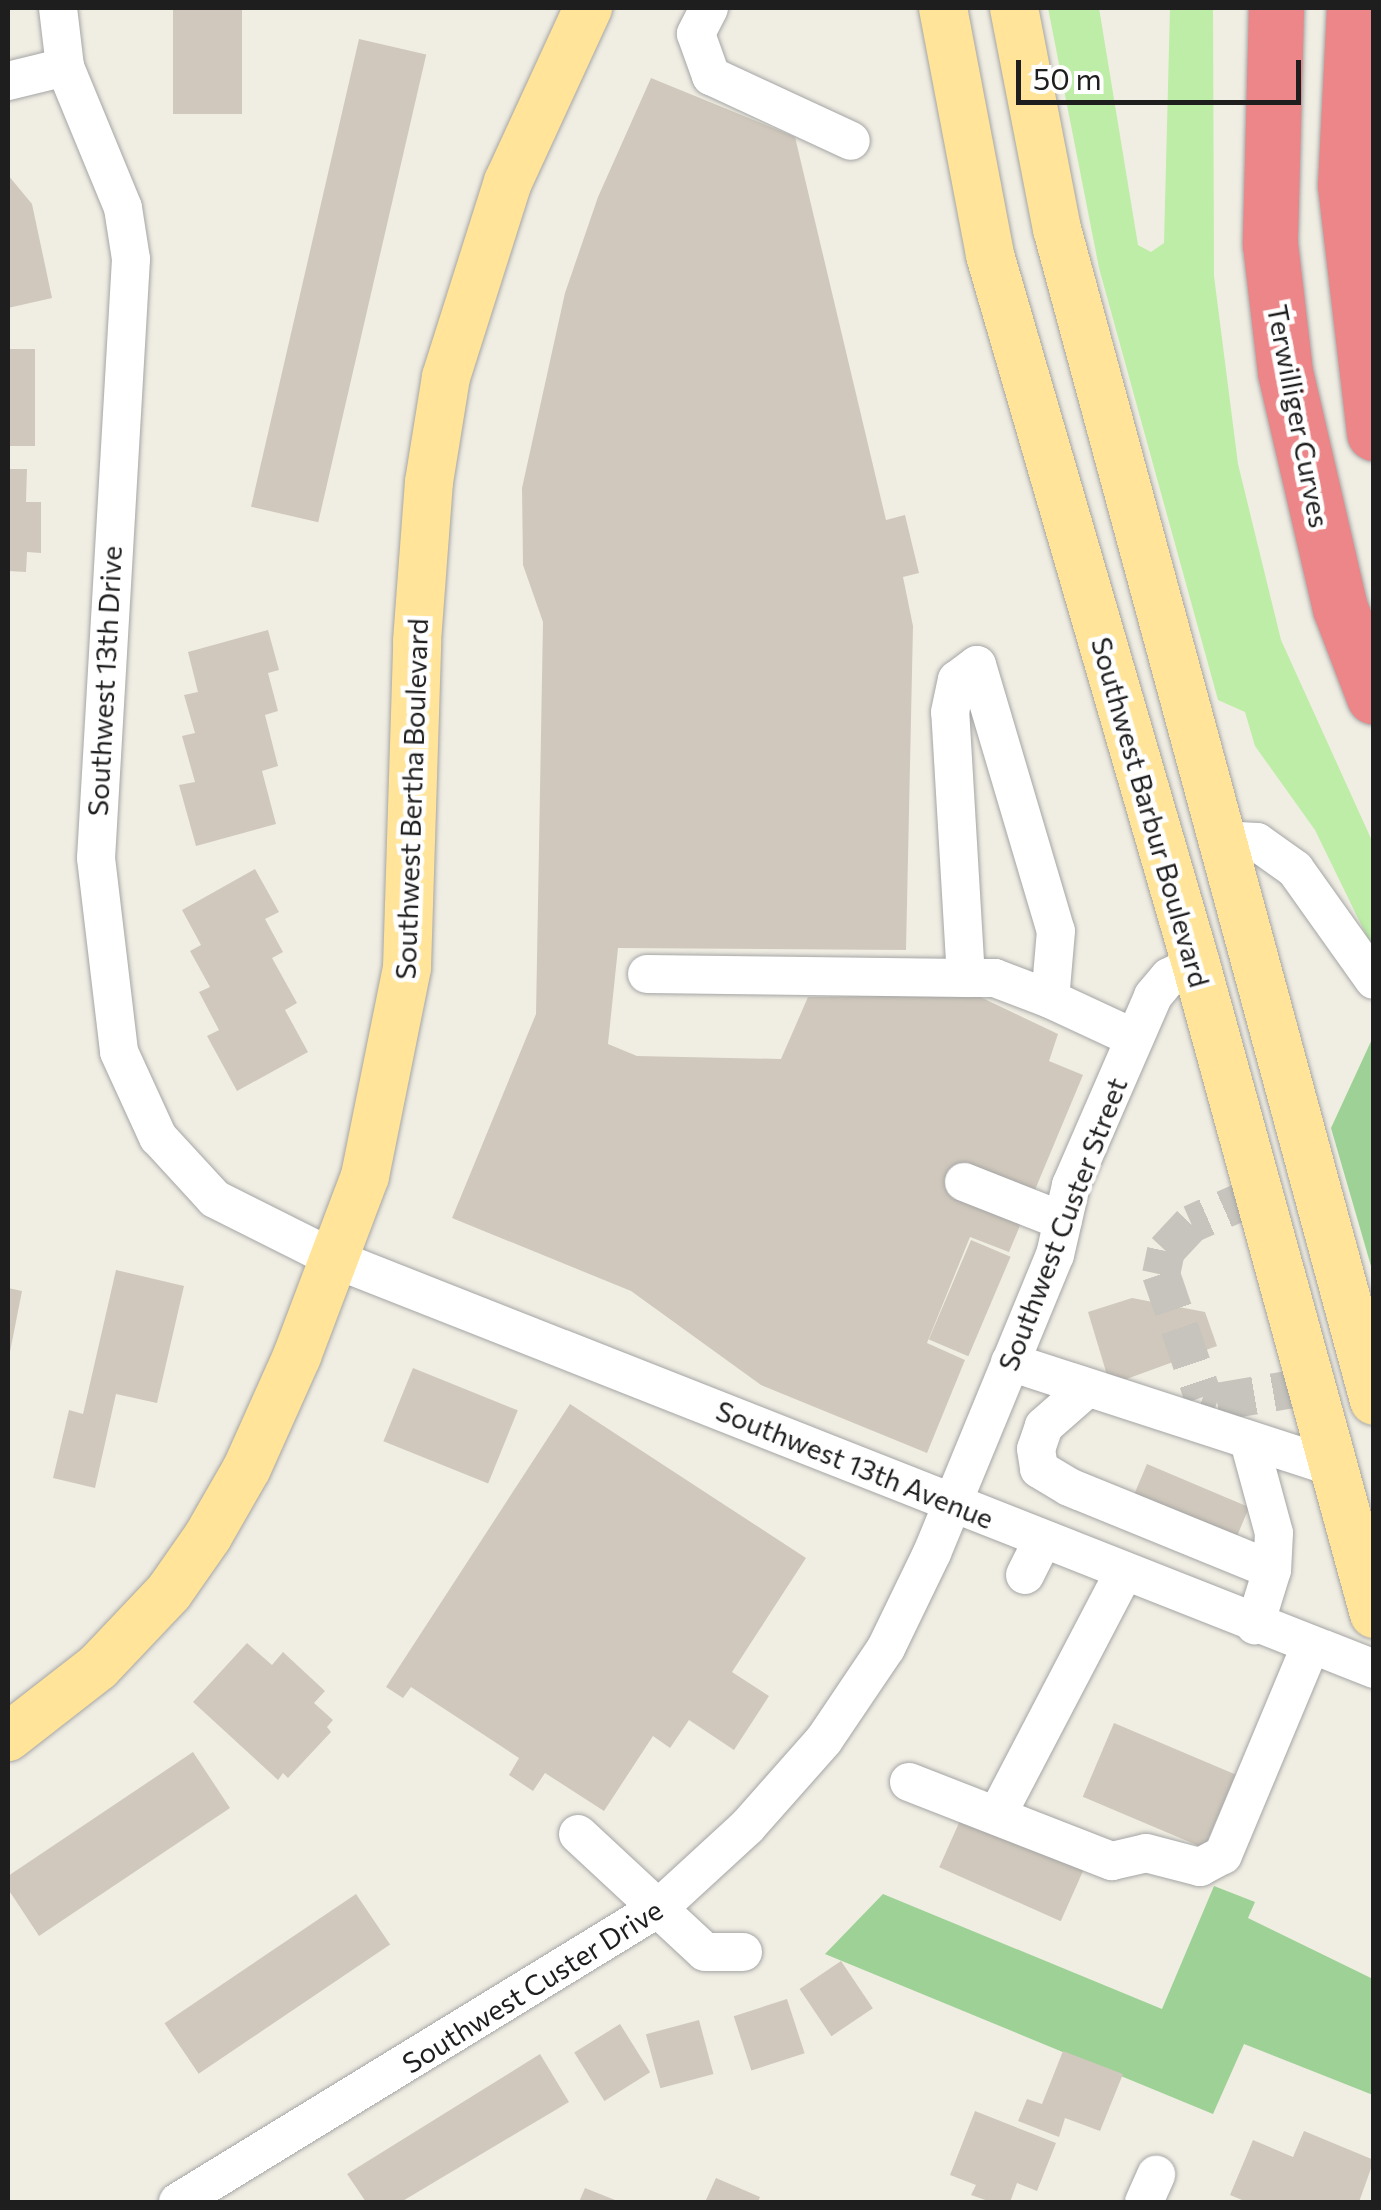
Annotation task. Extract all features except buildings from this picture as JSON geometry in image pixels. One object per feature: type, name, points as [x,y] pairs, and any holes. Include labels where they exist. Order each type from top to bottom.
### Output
[{"type":"highway","name":"Terwilliger Curves","points":[[1276,8],[1270,244],[1285,372],[1340,608],[1374,698]]},
{"type":"highway","points":[[1352,17],[1374,96]]},
{"type":"highway","points":[[1352,17],[1345,185],[1374,432]]},
{"type":"main road","name":"Southwest Bertha Boulevard","points":[[8,1738],[98,1667],[169,1592],[247,1468],[337,1260],[380,1126],[407,968],[416,641],[429,482],[446,377],[508,182],[588,8]]},
{"type":"main road","name":"Southwest Barbur Boulevard","points":[[943,8],[990,255],[1196,964],[1374,1614]]},
{"type":"main road","name":"Southwest Barbur Boulevard","points":[[1014,8],[1057,228],[1219,840],[1374,1401]]},
{"type":"street","name":"Southwest 13th Drive","points":[[58,8],[65,67],[124,208],[131,260],[95,799],[102,932],[119,1052],[140,1109],[198,1183],[238,1214],[337,1260]]},
{"type":"street","points":[[709,8],[696,34],[700,62],[711,76],[852,142]]},
{"type":"street","points":[[8,82],[65,67]]},
{"type":"street","points":[[966,978],[950,712],[957,680],[977,665],[1056,931],[1050,999]]},
{"type":"street","points":[[1219,840],[1258,842],[1295,869],[1374,980]]},
{"type":"street","name":"Southwest Custer Street","points":[[950,1503],[1010,1362],[1063,1221],[1071,1185],[1134,1038],[1158,987],[1196,964]]},
{"type":"street","points":[[647,974],[994,978],[1134,1038]]},
{"type":"street","points":[[964,1182],[1063,1221]]},
{"type":"street","name":"Southwest 13th Avenue","points":[[337,1260],[1310,1648],[1374,1669]]},
{"type":"street","points":[[1010,1362],[1085,1390],[1196,1410],[1250,1441],[1331,1466]]},
{"type":"street","points":[[1085,1390],[1044,1426],[1036,1449],[1039,1469],[1272,1570]]},
{"type":"street","points":[[1250,1441],[1274,1533],[1272,1570],[1254,1625]]},
{"type":"street","name":"Southwest Custer Drive","points":[[178,2202],[660,1907],[747,1827],[824,1740],[886,1648],[950,1503]]},
{"type":"street","points":[[1025,1575],[1043,1539]]},
{"type":"street","points":[[997,1815],[1124,1572]]},
{"type":"street","points":[[910,1782],[1112,1861],[1146,1853],[1200,1867],[1223,1855],[1310,1648]]},
{"type":"street","points":[[578,1834],[705,1952],[744,1952]]},
{"type":"green space","points":[[1048,8],[1099,8],[1138,245],[1151,252],[1164,243],[1170,8],[1213,8],[1214,276],[1238,464],[1281,640],[1373,843],[1373,949],[1315,830],[1255,746],[1245,712],[1218,700],[1099,268]]},
{"type":"green space","points":[[1374,1037],[1373,1273],[1331,1128]]},
{"type":"green space","points":[[1214,1886],[1255,1902],[1248,1918],[1373,1979],[1373,2095],[1244,2044],[1213,2114],[825,1954],[883,1894],[1162,2009]]},
{"type":"tunnel","points":[[1259,1194],[1191,1224],[1166,1251],[1161,1274],[1203,1397],[1217,1402],[1311,1386]]}]
